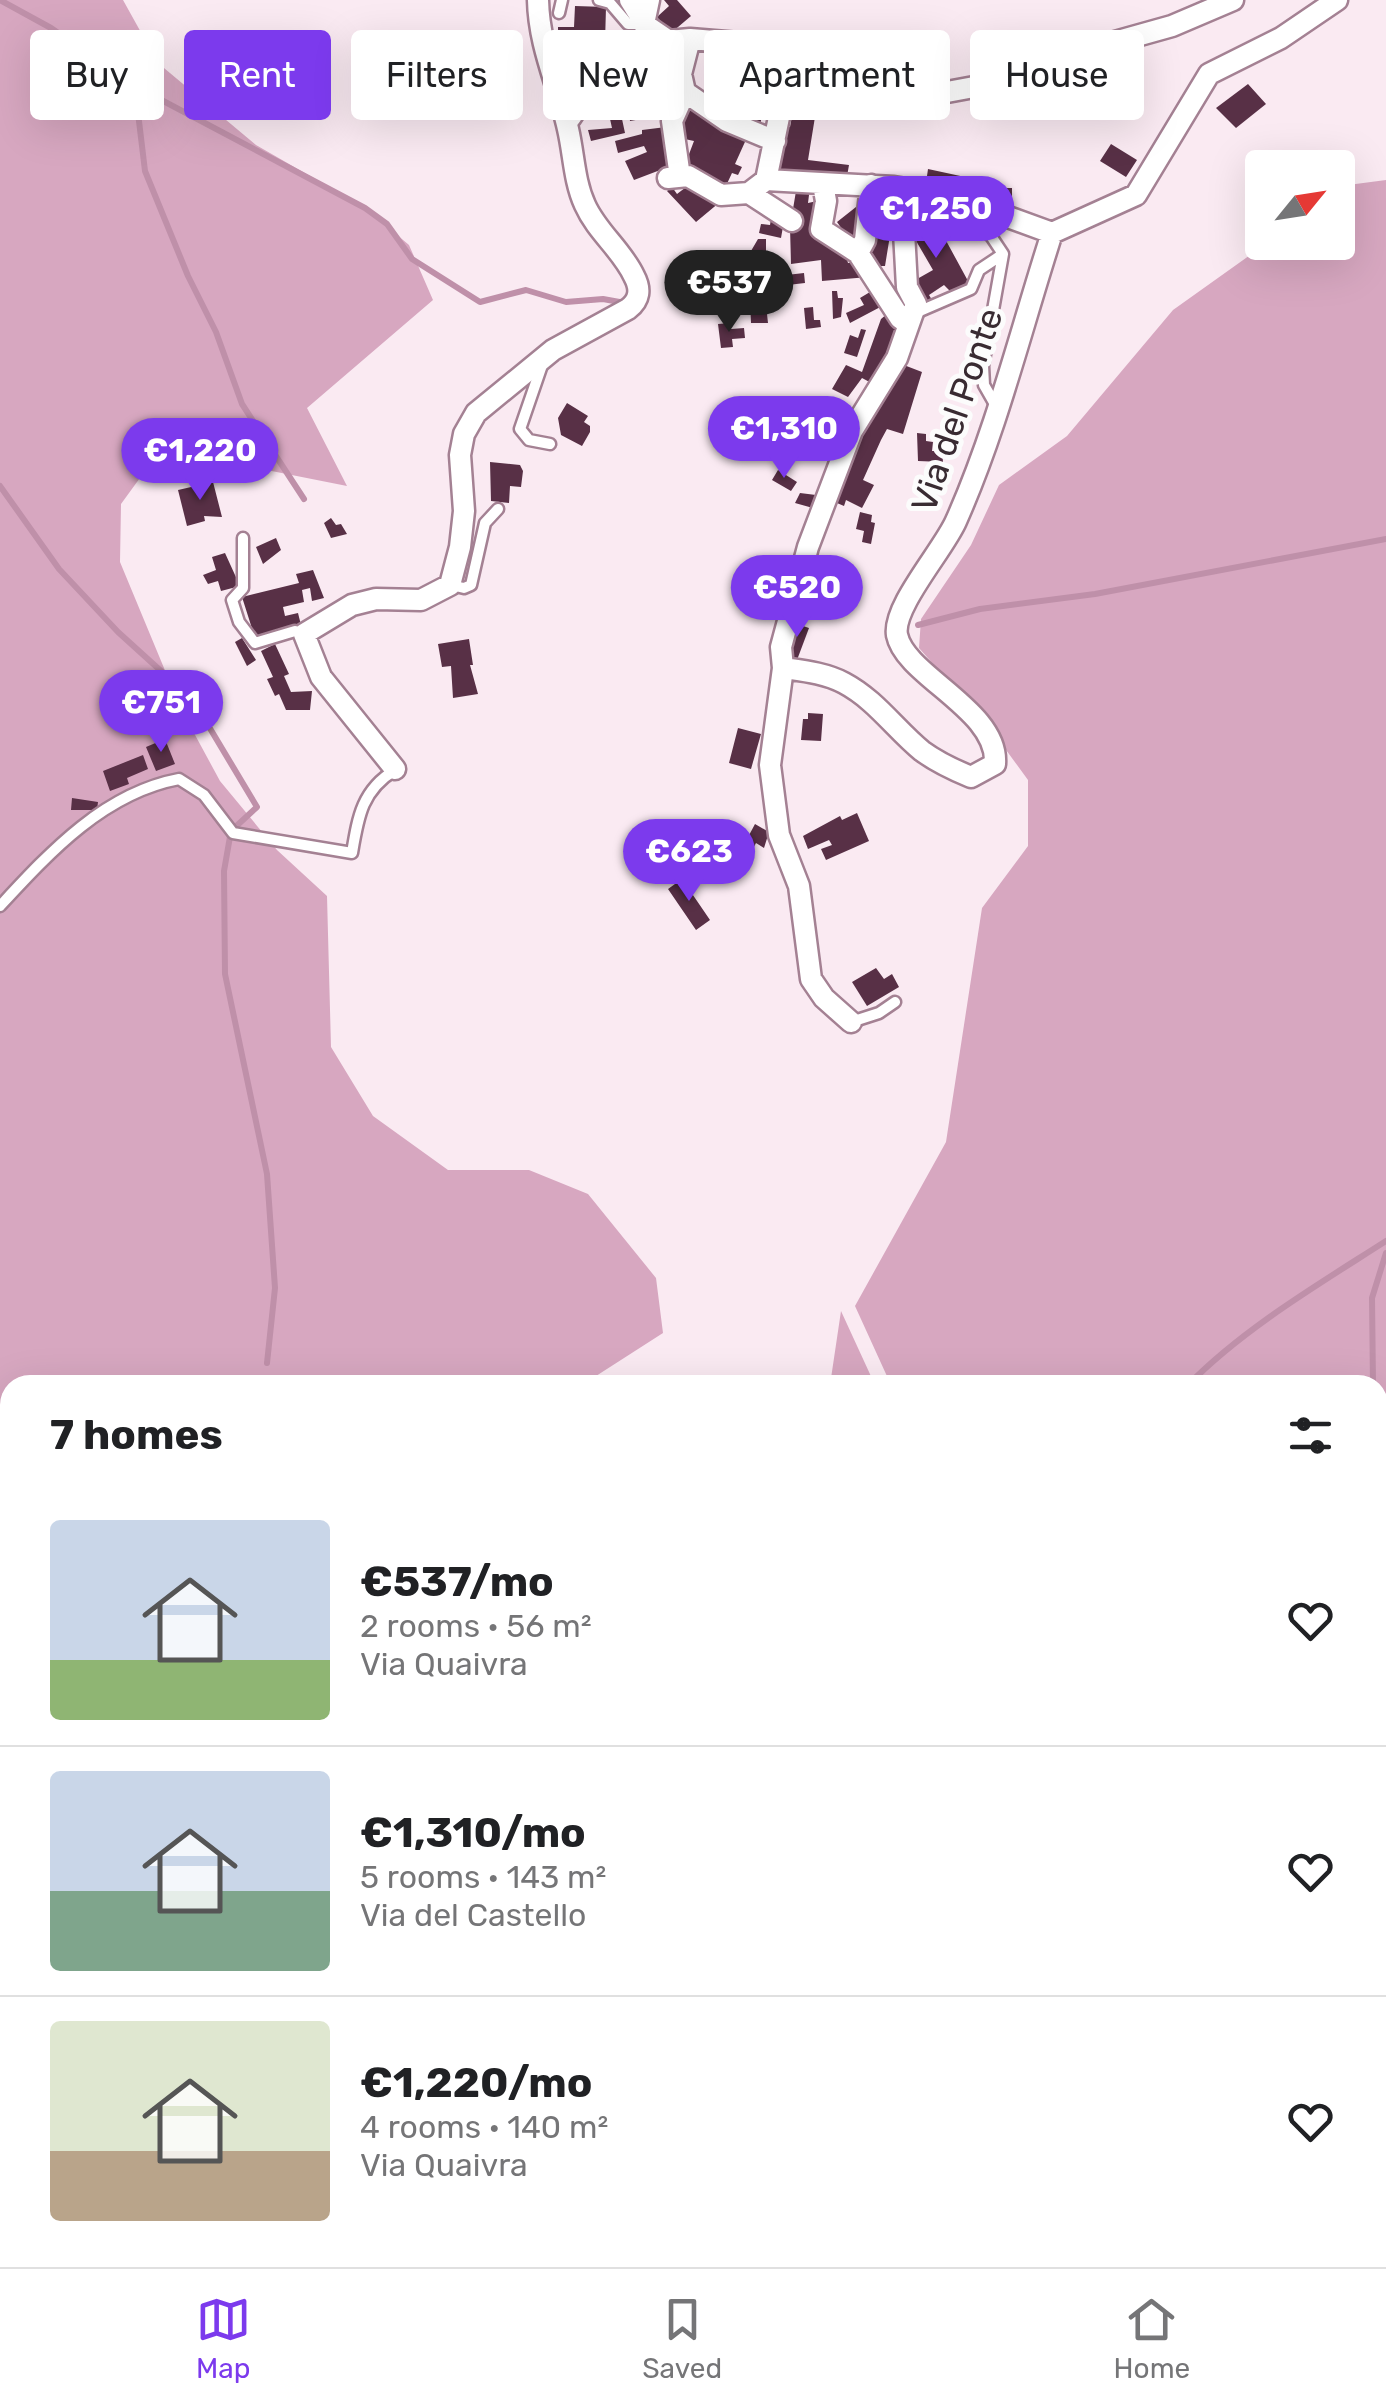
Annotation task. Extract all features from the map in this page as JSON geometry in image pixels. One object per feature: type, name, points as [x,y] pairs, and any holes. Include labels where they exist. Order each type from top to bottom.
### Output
[{"type":"street","points":[[396,769],[321,677],[304,634],[352,606],[376,599],[421,600],[450,585],[464,512],[460,455],[464,434],[476,413],[577,335],[628,310],[636,304],[639,294],[635,277],[603,236],[576,180],[568,128],[545,58],[538,0]]},
{"type":"street","points":[[630,0],[648,30]]},
{"type":"street","points":[[644,24],[649,0]]},
{"type":"street","points":[[644,24],[669,41],[690,38],[776,46],[909,91],[946,92],[1012,80],[1047,61],[1172,26],[1234,0]]},
{"type":"street","points":[[672,120],[674,178],[698,180],[721,194],[758,186],[871,185],[953,196],[1052,233],[1136,194],[1209,74],[1280,38],[1337,0]]},
{"type":"street","points":[[684,77],[690,38]]},
{"type":"street","points":[[684,84],[727,121],[775,142]]},
{"type":"street","points":[[758,186],[779,120]]},
{"type":"street","points":[[823,184],[826,201],[819,228],[858,253],[892,306],[910,318]]},
{"type":"street","points":[[858,253],[865,240],[871,185]]},
{"type":"street","points":[[758,186],[792,221]]},
{"type":"street","points":[[851,1022],[824,998],[811,979],[798,886],[779,835],[770,765],[783,668],[781,647],[808,547],[852,431],[897,358],[916,304],[906,287],[904,232]]},
{"type":"street","name":"Via del Ponte","points":[[783,668],[816,672],[844,683],[875,704],[922,750],[948,768],[971,777],[994,764],[996,748],[984,728],[907,653],[897,635],[900,614],[955,525],[1052,233]]},
{"type":"lane","points":[[560,13],[562,0]]},
{"type":"lane","points":[[599,0],[610,3],[628,24],[644,24]]},
{"type":"lane","points":[[568,128],[576,120]]},
{"type":"lane","points":[[972,223],[991,236],[1003,254],[984,366],[984,386],[996,407]]},
{"type":"lane","points":[[910,318],[971,289],[979,270],[1003,254]]},
{"type":"lane","points":[[545,357],[520,428],[530,440],[550,444]]},
{"type":"lane","points":[[450,585],[470,585],[485,522],[498,509]]},
{"type":"lane","points":[[244,538],[243,588],[232,600],[239,622],[255,643],[295,631],[304,634]]},
{"type":"lane","points":[[0,906],[76,828],[152,784],[179,779],[204,795],[233,832],[352,853],[362,802],[376,781],[396,769]]},
{"type":"lane","points":[[851,1022],[878,1014],[895,1002]]},
{"type":"shaded area","points":[[0,0],[123,0],[140,30],[30,30],[30,120],[164,120],[164,68],[184,85],[184,120],[226,120],[256,145],[364,207],[409,245],[433,300],[307,408],[347,486],[161,449],[121,504],[120,562],[181,709],[220,781],[277,850],[327,896],[331,1047],[373,1116],[448,1170],[529,1170],[588,1194],[656,1278],[663,1333],[598,1375],[0,1375]]},
{"type":"shaded area","points":[[1386,180],[1386,1375],[886,1375],[855,1306],[946,1142],[982,908],[1028,846],[1028,780],[990,728],[919,648],[921,619],[971,545],[999,485],[1067,436],[1173,310],[1245,259],[1355,260],[1355,184]]},
{"type":"shaded area","points":[[841,1311],[870,1375],[831,1375]]},
{"type":"building","points":[[664,0],[677,0],[691,16],[675,30],[668,30],[657,17],[669,6]]},
{"type":"building","points":[[575,6],[606,7],[605,30],[558,30],[574,27]]},
{"type":"building","points":[[1248,84],[1266,104],[1236,128],[1216,108]]},
{"type":"building","points":[[691,99],[704,107],[704,120],[727,120],[749,133],[735,164],[742,167],[738,175],[732,173],[725,188],[683,170],[694,141],[680,138],[676,127],[684,120]]},
{"type":"building","points":[[610,120],[622,120],[625,133],[591,141],[588,130],[612,128]]},
{"type":"building","points":[[734,120],[761,120],[759,129],[733,123]]},
{"type":"building","points":[[791,120],[814,120],[808,160],[849,165],[846,182],[774,174],[785,127],[790,127]]},
{"type":"building","points":[[666,127],[676,164],[634,180],[625,161],[647,152],[644,146],[618,153],[615,141],[642,134],[642,130]]},
{"type":"building","points":[[1111,144],[1137,160],[1126,177],[1100,161]]},
{"type":"building","points":[[928,169],[965,177],[964,183],[976,188],[973,197],[926,183]]},
{"type":"building","points":[[694,181],[720,202],[696,222],[667,191],[672,187],[677,194]]},
{"type":"building","points":[[797,185],[810,187],[808,203],[822,200],[814,238],[823,239],[846,255],[848,263],[859,261],[868,277],[822,281],[821,260],[791,264],[790,227]]},
{"type":"building","points":[[1012,188],[1012,203],[982,199],[982,190]]},
{"type":"building","points":[[856,207],[867,218],[854,246],[837,222]]},
{"type":"building","points":[[931,213],[968,286],[953,294],[944,285],[929,295],[932,300],[922,305],[910,283],[933,270],[908,227]]},
{"type":"building","points":[[771,219],[784,221],[781,238],[759,233],[761,224],[770,225]]},
{"type":"building","points":[[869,221],[892,223],[885,266],[870,266],[865,259]]},
{"type":"building","points":[[758,239],[766,239],[766,262],[751,262],[751,251]]},
{"type":"building","points":[[762,270],[768,323],[751,323],[749,271]]},
{"type":"building","points":[[804,273],[805,283],[779,286],[778,276]]},
{"type":"building","points":[[873,283],[886,304],[850,323],[846,313],[864,305],[860,298],[870,292],[867,286]]},
{"type":"building","points":[[832,291],[843,298],[841,317],[833,319]]},
{"type":"building","points":[[813,307],[814,320],[820,320],[821,327],[806,329],[804,308]]},
{"type":"building","points":[[887,314],[900,330],[877,386],[862,378],[848,397],[832,389],[846,365],[862,372],[881,319]]},
{"type":"building","points":[[730,323],[731,329],[744,328],[745,338],[732,339],[733,347],[721,348],[718,324]]},
{"type":"building","points":[[861,329],[866,330],[857,357],[844,353],[850,335],[858,338]]},
{"type":"building","points":[[896,362],[922,372],[903,434],[887,429],[863,480],[874,485],[862,508],[846,500],[844,506],[830,500]]},
{"type":"building","points":[[567,403],[588,416],[584,422],[590,426],[590,432],[582,446],[561,435],[558,418]]},
{"type":"building","points":[[917,433],[926,434],[926,441],[933,442],[932,451],[942,451],[943,462],[918,461]]},
{"type":"building","points":[[490,462],[520,465],[523,471],[521,487],[510,486],[509,503],[491,501]]},
{"type":"building","points":[[778,470],[797,482],[791,491],[772,480]]},
{"type":"building","points":[[213,482],[222,517],[204,516],[205,521],[187,526],[178,490]]},
{"type":"building","points":[[800,493],[824,496],[820,510],[795,503]]},
{"type":"building","points":[[860,512],[872,515],[871,522],[875,523],[871,544],[862,542],[864,531],[856,529]]},
{"type":"building","points":[[331,518],[347,534],[331,538],[324,523]]},
{"type":"building","points":[[276,538],[281,550],[263,564],[256,547]]},
{"type":"building","points":[[225,553],[240,586],[221,591],[218,581],[208,584],[203,575],[216,570],[212,557]]},
{"type":"building","points":[[813,569],[836,577],[822,618],[798,610]]},
{"type":"building","points":[[313,570],[324,598],[312,601],[310,588],[302,590],[304,602],[283,607],[285,616],[298,613],[301,625],[255,638],[242,597],[299,583],[296,574]]},
{"type":"building","points":[[843,571],[853,574],[846,597],[836,594]]},
{"type":"building","points":[[794,623],[809,628],[797,660],[788,651]]},
{"type":"building","points":[[242,638],[256,660],[247,666],[235,642]]},
{"type":"building","points":[[469,639],[470,665],[478,694],[453,698],[451,666],[442,667],[438,644]]},
{"type":"building","points":[[275,644],[289,674],[284,676],[291,692],[312,691],[310,710],[286,710],[279,694],[275,696],[267,679],[273,677],[261,651]]},
{"type":"building","points":[[808,713],[823,714],[821,741],[801,740],[803,719],[808,719]]},
{"type":"building","points":[[738,728],[761,734],[751,769],[729,763]]},
{"type":"building","points":[[165,739],[175,764],[156,771],[146,747]]},
{"type":"building","points":[[143,755],[148,769],[127,778],[129,784],[110,791],[103,771]]},
{"type":"building","points":[[72,798],[98,802],[97,810],[71,810]]},
{"type":"building","points":[[857,813],[869,841],[826,860],[821,849],[832,845],[829,840],[808,849],[803,836],[840,816],[842,820]]},
{"type":"building","points":[[755,824],[769,832],[764,848],[756,843],[737,879],[726,874],[722,882],[711,876],[720,859],[726,863],[740,835],[747,839]]},
{"type":"building","points":[[682,879],[710,920],[696,930],[668,889]]},
{"type":"building","points":[[876,968],[884,979],[892,974],[899,987],[867,1006],[852,982]]},
{"type":"waterway","points":[[0,0],[51,28],[135,86],[365,208],[387,224],[412,259],[480,302],[526,290],[566,302],[603,299],[625,303]]},
{"type":"waterway","points":[[139,120],[145,171],[188,276],[216,332],[242,404],[304,499]]},
{"type":"waterway","points":[[0,486],[59,569],[118,632],[193,700],[257,807],[231,831],[224,871],[225,974],[267,1174],[275,1288],[267,1363]]},
{"type":"waterway","points":[[918,625],[980,609],[1095,594],[1386,539]]},
{"type":"waterway","points":[[1198,1375],[1258,1326],[1386,1241]]},
{"type":"waterway","points":[[1373,1375],[1372,1298],[1386,1253]]}]
